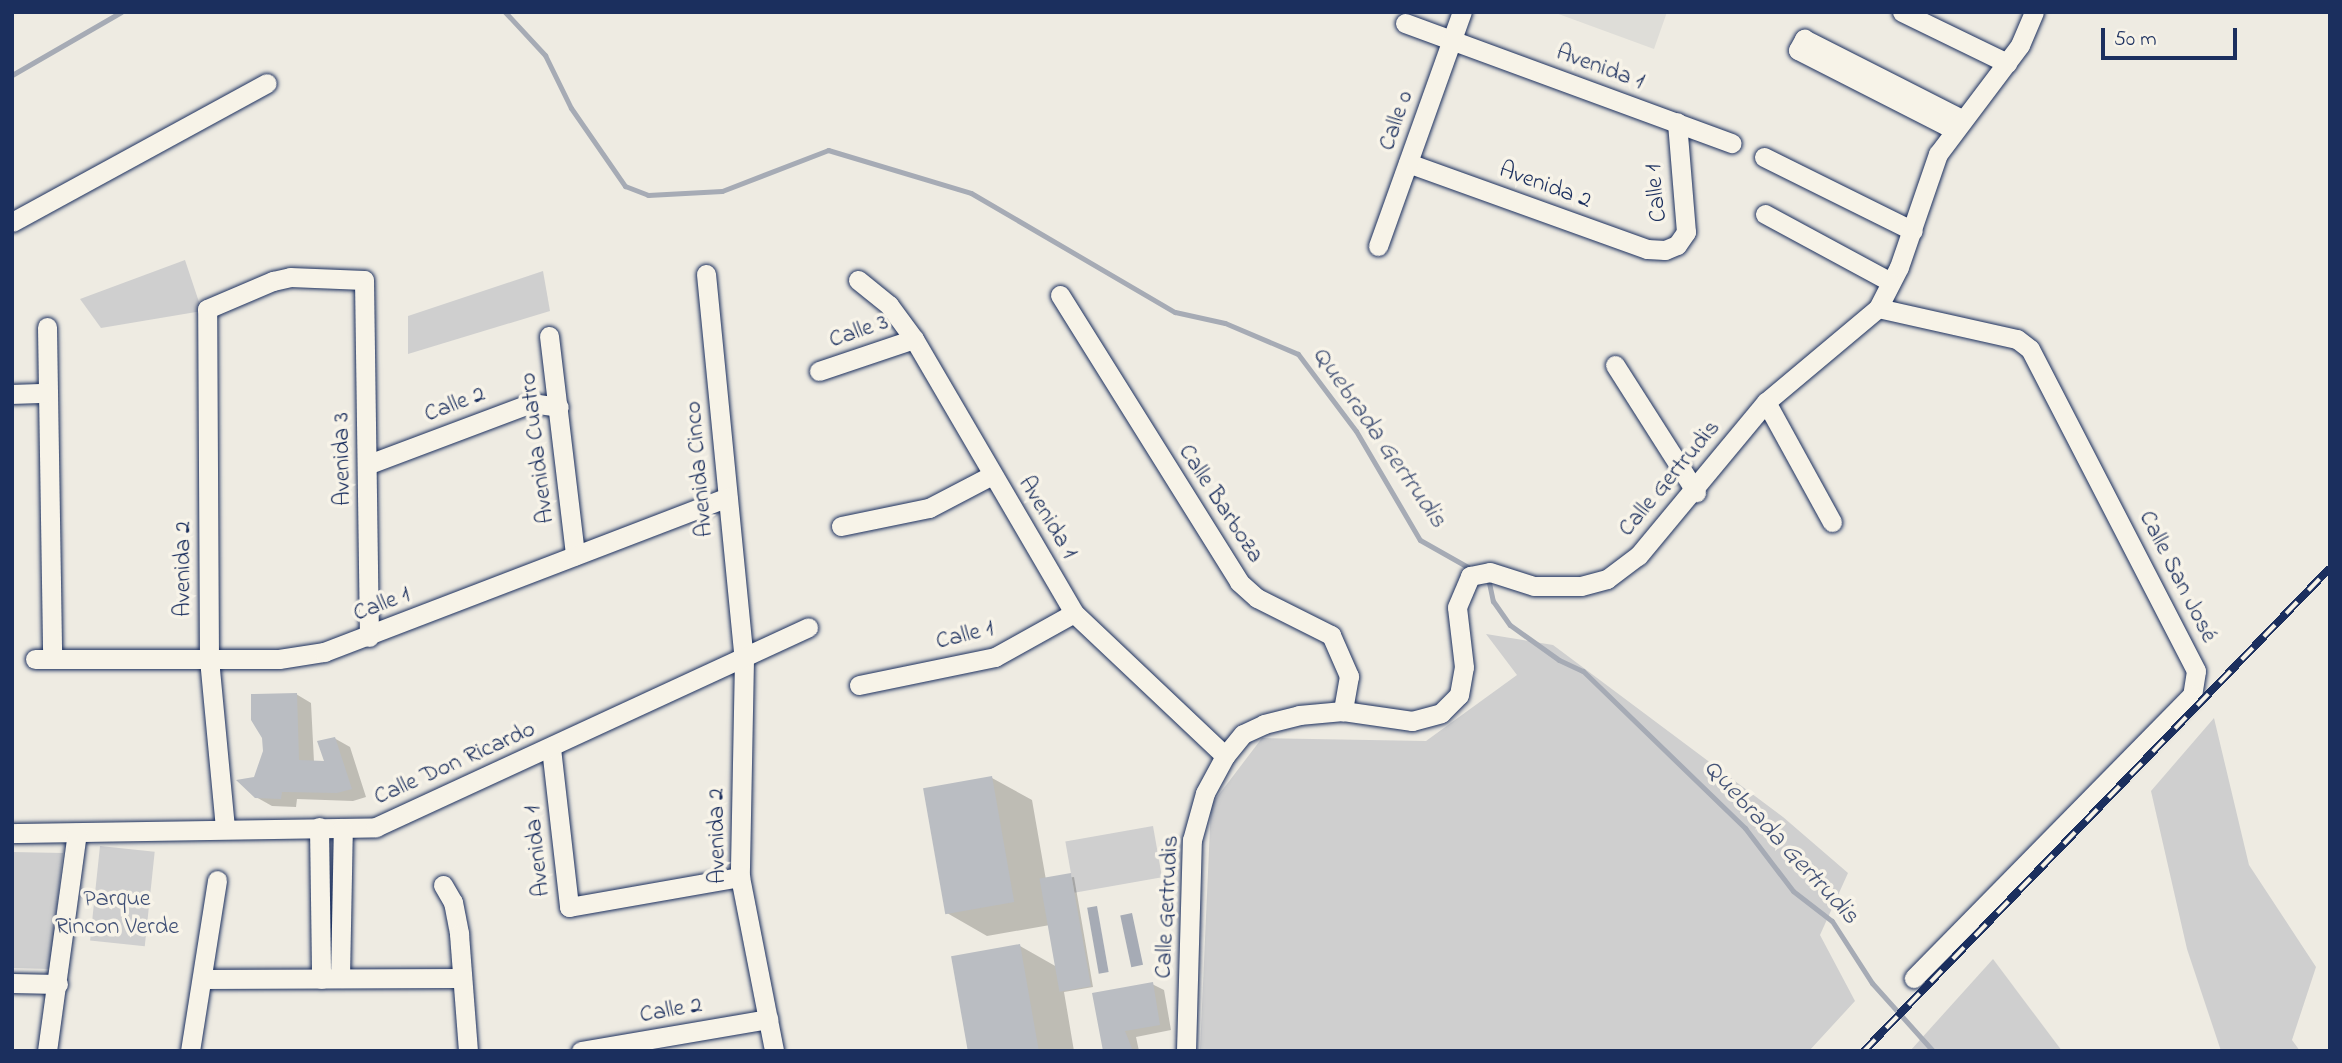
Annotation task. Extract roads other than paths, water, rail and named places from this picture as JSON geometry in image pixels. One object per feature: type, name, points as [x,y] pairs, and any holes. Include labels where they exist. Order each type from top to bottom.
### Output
[{"type":"street","name":"Calle 0","points":[[1378,246],[1462,12]]},
{"type":"street","points":[[1902,12],[2007,63]]},
{"type":"street","name":"Calle Gertrudis","points":[[1186,1051],[1192,840],[1205,793],[1225,756],[1243,734],[1264,723],[1343,711],[1391,721],[1441,713],[1459,695],[1464,667],[1458,600],[1470,576],[1490,572],[1514,580],[1560,587],[1607,579],[1639,556],[1696,492],[1766,402],[1878,308],[1913,231],[1938,154],[1956,123],[2007,63],[2034,12]]},
{"type":"street","name":"Avenida 1","points":[[1405,23],[1731,143]]},
{"type":"street","points":[[1804,39],[1956,123],[1798,50],[1804,39]]},
{"type":"street","points":[[12,222],[267,83]]},
{"type":"street","name":"Calle 1","points":[[1665,250],[1686,232],[1677,122]]},
{"type":"street","points":[[1764,157],[1913,231]]},
{"type":"street","name":"Avenida 2","points":[[1408,163],[1647,249],[1665,250]]},
{"type":"street","points":[[1765,214],[1891,282]]},
{"type":"street","name":"Avenida Cinco","points":[[706,274],[744,659]]},
{"type":"street","name":"Avenida 2","points":[[225,828],[209,659],[207,309],[290,277],[364,280]]},
{"type":"street","name":"Avenida 3","points":[[364,280],[369,464],[369,637]]},
{"type":"street","name":"Avenida 1","points":[[858,281],[890,305],[914,339],[1074,614],[1225,756]]},
{"type":"street","name":"Calle Barboza","points":[[1060,295],[1239,582],[1257,598],[1331,635],[1349,676],[1343,711]]},
{"type":"street","name":"Calle San José","points":[[1878,308],[2017,339],[2031,349],[2196,671],[2192,695],[1913,978]]},
{"type":"street","points":[[12,394],[46,393],[47,327]]},
{"type":"street","name":"Avenida Cuatro","points":[[549,336],[575,555]]},
{"type":"street","name":"Calle 3","points":[[819,371],[914,339]]},
{"type":"street","points":[[1615,365],[1696,492]]},
{"type":"street","name":"Calle 1","points":[[46,393],[43,659],[279,659],[324,652],[369,637],[727,497]]},
{"type":"street","points":[[1766,402],[1832,522]]},
{"type":"street","name":"Calle 2","points":[[369,464],[531,403],[559,407]]},
{"type":"street","points":[[841,526],[929,508],[992,475]]},
{"type":"street","name":"Calle 1","points":[[859,685],[995,657],[1074,614]]},
{"type":"street","name":"Calle Don Ricardo","points":[[12,833],[376,828],[808,628]]},
{"type":"street","name":"Avenida 2","points":[[744,659],[740,877],[774,1051]]},
{"type":"street","name":"Avenida 1","points":[[551,748],[569,907],[740,877]]},
{"type":"street","points":[[319,827],[330,978]]},
{"type":"street","points":[[330,978],[344,828]]},
{"type":"street","points":[[47,1051],[77,833]]},
{"type":"street","points":[[190,1051],[217,880]]},
{"type":"street","points":[[443,885],[453,902],[468,1051]]},
{"type":"street","points":[[203,979],[462,978]]},
{"type":"street","points":[[12,983],[58,984]]},
{"type":"street","name":"Calle 2","points":[[581,1051],[768,1019]]},
{"type":"waterway","name":"Quebrada Gertrudis","points":[[12,75],[121,12]]},
{"type":"waterway","name":"Quebrada Gertrudis","points":[[505,12],[545,55],[571,108],[625,186],[648,195],[722,191],[828,150],[971,193],[1175,312],[1225,323],[1298,354],[1356,431],[1420,540],[1473,570]]},
{"type":"waterway","name":"Quebrada Gertrudis","points":[[1488,578],[1493,601],[1510,625],[1559,660],[1583,671],[1745,828],[1793,891],[1832,921],[1872,983],[1933,1051]]},
{"type":"railway","points":[[1864,1051],[2330,568]]},
{"type":"park label","name":"Parque Rincon Verde","points":[[117,914]]}]
